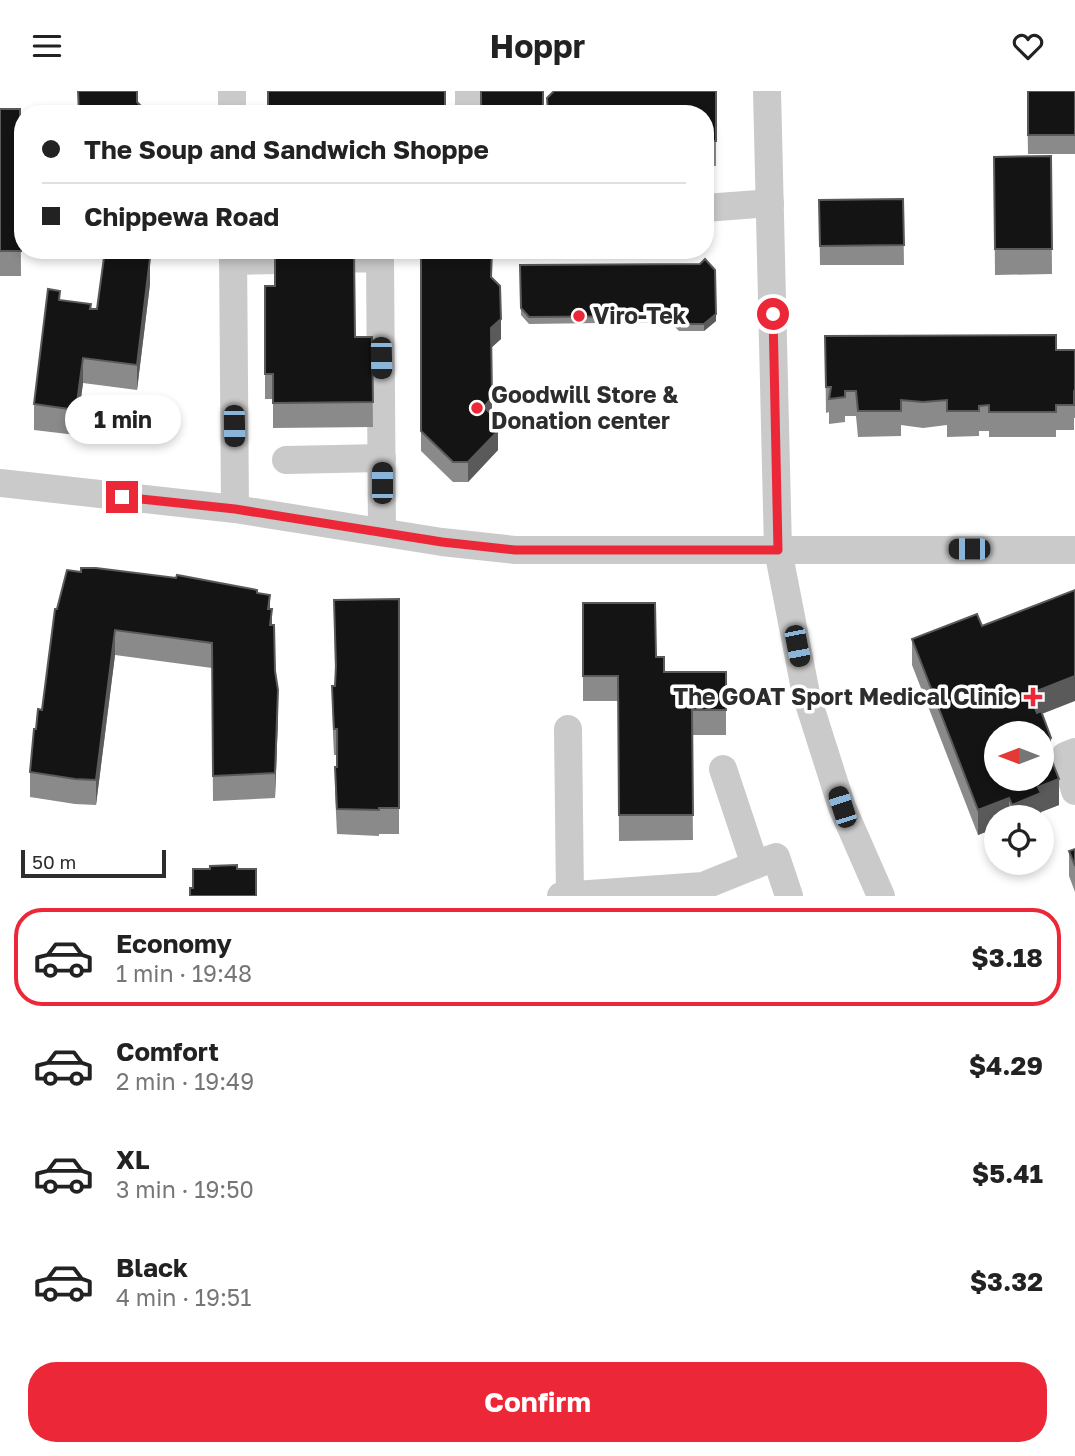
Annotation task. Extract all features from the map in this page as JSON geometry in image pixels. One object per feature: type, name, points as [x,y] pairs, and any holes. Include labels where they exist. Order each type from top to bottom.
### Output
[{"type":"street","points":[[767,91],[778,550],[806,694],[842,807],[881,896]]},
{"type":"street","points":[[714,207],[770,203]]},
{"type":"street","points":[[233,259],[235,509]]},
{"type":"street","points":[[380,259],[382,532]]},
{"type":"street","points":[[286,460],[382,458]]},
{"type":"street","points":[[0,483],[235,509],[515,550],[1075,550]]},
{"type":"street","points":[[568,729],[570,896]]},
{"type":"street","points":[[1075,752],[1065,756],[1075,791]]},
{"type":"street","points":[[723,769],[745,878]]},
{"type":"street","points":[[561,896],[705,891],[745,878],[776,857],[789,896]]},
{"type":"building","points":[[78,91],[137,91],[137,102],[140,105],[79,105]]},
{"type":"building","points":[[268,91],[445,91],[445,105],[268,105]]},
{"type":"building","points":[[481,91],[543,91],[543,105],[481,105]]},
{"type":"building","points":[[554,91],[716,91],[716,141],[714,105],[547,105],[547,98]]},
{"type":"building","points":[[1028,91],[1075,91],[1075,135],[1028,135]]},
{"type":"building","points":[[0,109],[14,109],[14,251],[0,251]]},
{"type":"building","points":[[1051,156],[1052,249],[995,249],[994,157]]},
{"type":"building","points":[[903,199],[904,245],[820,246],[819,200]]},
{"type":"building","points":[[104,259],[150,259],[137,365],[83,358],[76,410],[34,404],[48,289],[60,291],[59,300],[91,304],[90,309],[97,309]]},
{"type":"building","points":[[275,259],[354,259],[355,337],[372,337],[373,402],[273,403],[273,374],[265,374],[265,286],[275,286]]},
{"type":"building","points":[[421,259],[492,259],[491,277],[500,286],[501,319],[491,328],[492,397],[484,407],[493,416],[498,416],[498,431],[468,462],[453,462],[421,431]]},
{"type":"building","points":[[705,259],[715,270],[716,314],[704,324],[679,324],[670,316],[529,317],[521,308],[520,265],[700,264]]},
{"type":"building","points":[[1056,335],[1056,350],[1075,350],[1075,393],[1074,405],[1056,405],[1056,412],[989,412],[989,405],[979,406],[979,411],[947,411],[947,400],[901,400],[901,411],[858,411],[856,391],[845,391],[845,397],[829,399],[831,387],[826,387],[825,336]]},
{"type":"building","points":[[81,568],[176,578],[177,575],[257,590],[257,593],[270,595],[268,609],[272,609],[270,625],[274,625],[278,690],[275,773],[213,776],[212,643],[115,630],[96,780],[30,772],[34,729],[38,709],[42,710],[55,609],[67,570],[81,572]]},
{"type":"building","points":[[1075,590],[1075,676],[1029,694],[1037,713],[1041,711],[1045,721],[984,721],[984,791],[1041,793],[1012,805],[1009,798],[984,805],[978,810],[912,639],[977,614],[982,626]]},
{"type":"building","points":[[399,599],[399,808],[337,809],[337,729],[334,729],[332,686],[335,686],[336,666],[334,600]]},
{"type":"building","points":[[583,603],[655,603],[656,657],[664,657],[664,672],[726,672],[726,710],[692,710],[693,815],[619,815],[618,676],[583,676]]},
{"type":"building","points":[[1054,766],[1059,779],[1054,781]]},
{"type":"building","points":[[1075,849],[1075,866],[1069,851]]},
{"type":"building","points":[[237,865],[237,869],[256,869],[256,896],[190,896],[193,869]]},
{"type":"place","name":"Viro-Tek","points":[[579,316]]},
{"type":"place","name":"Goodwill Store & Donation center","points":[[477,408]]},
{"type":"place","name":"The GOAT Sport Medical Clinic","points":[[1033,697]]},
{"type":"route","points":[[122,497],[235,509],[442,542],[515,550],[778,550],[773,314]]}]
